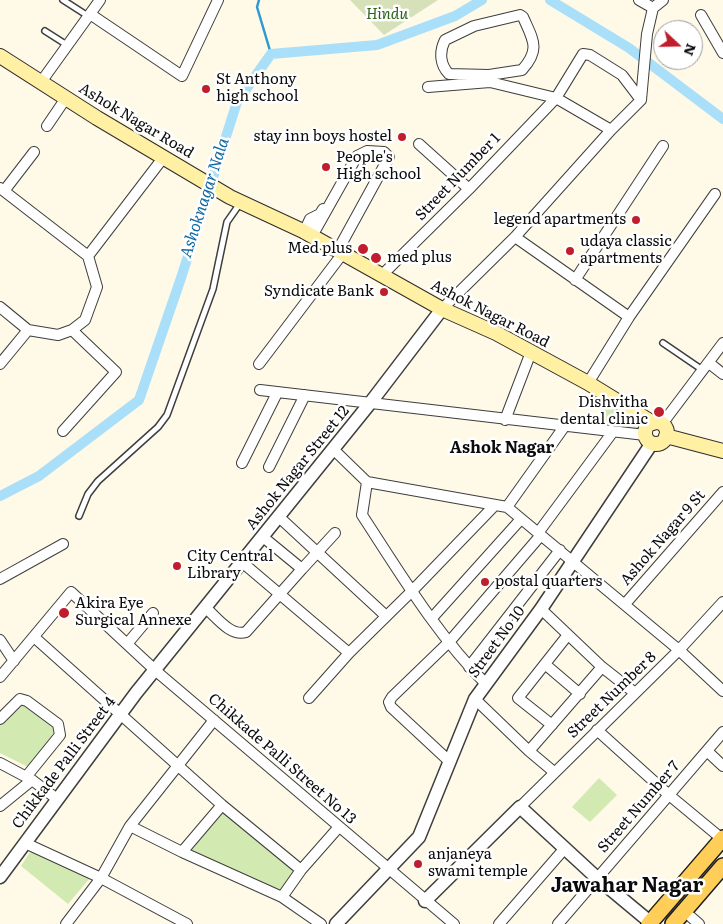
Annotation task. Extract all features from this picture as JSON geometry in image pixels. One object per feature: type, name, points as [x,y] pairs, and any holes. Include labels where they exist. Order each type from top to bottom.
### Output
[{"type":"main road","name":"Ashok Nagar Road","points":[[0,56],[163,158],[236,199],[308,234],[442,309],[496,333],[588,383],[660,428],[723,451]]},
{"type":"main road","points":[[660,428],[659,443],[649,439],[645,430],[660,428]]},
{"type":"main road","points":[[653,923],[723,842]]},
{"type":"main road","points":[[672,924],[723,866]]},
{"type":"main road","points":[[692,922],[723,879]]},
{"type":"street","points":[[42,82],[100,0]]},
{"type":"street","points":[[89,15],[182,76],[218,0]]},
{"type":"street","points":[[639,0],[653,8]]},
{"type":"street","points":[[442,309],[515,236],[641,95],[647,34],[653,8],[663,0]]},
{"type":"street","points":[[515,88],[522,70],[533,54],[535,45],[523,17],[520,15],[474,26],[445,40],[440,56],[449,74],[490,79],[515,88],[556,98],[610,130]]},
{"type":"street","points":[[701,15],[723,52]]},
{"type":"street","name":"Street Number 1","points":[[381,276],[469,189],[556,98],[583,54],[590,55],[622,74],[641,95]]},
{"type":"street","points":[[428,87],[490,79],[522,70]]},
{"type":"street","points":[[46,126],[66,98]]},
{"type":"street","points":[[419,144],[469,189]]},
{"type":"street","points":[[575,280],[663,146]]},
{"type":"street","points":[[259,364],[340,252],[389,157],[384,152],[367,151],[357,156],[308,234]]},
{"type":"street","points":[[1,310],[28,330],[58,336],[72,330],[86,320],[97,287],[88,256],[1,189],[34,152]]},
{"type":"street","points":[[308,234],[310,219],[320,214],[352,154]]},
{"type":"street","points":[[88,256],[163,158]]},
{"type":"street","points":[[588,383],[628,317],[714,194]]},
{"type":"street","points":[[515,236],[628,317]]},
{"type":"street","name":"Ashok Nagar Street 12","points":[[156,671],[371,402],[442,309]]},
{"type":"street","points":[[0,364],[28,330]]},
{"type":"street","points":[[63,431],[116,372],[72,330]]},
{"type":"street","points":[[660,428],[723,343]]},
{"type":"street","points":[[505,420],[531,352]]},
{"type":"street","points":[[706,367],[723,374]]},
{"type":"street","points":[[260,390],[371,402],[649,439]]},
{"type":"street","points":[[242,463],[277,393]]},
{"type":"street","points":[[269,467],[305,395]]},
{"type":"street","points":[[507,507],[564,427]]},
{"type":"street","points":[[449,761],[391,707],[389,702],[450,641],[540,534],[612,433]]},
{"type":"street","name":"Street No 10","points":[[336,924],[419,837],[475,699],[540,609],[649,439]]},
{"type":"street","points":[[333,449],[367,482],[507,507],[679,650],[723,692]]},
{"type":"street","points":[[367,482],[362,515],[412,591],[462,660],[486,684]]},
{"type":"street","name":"Ashok Nagar 9 St","points":[[625,604],[723,492]]},
{"type":"street","points":[[309,698],[349,652],[412,591],[495,505]]},
{"type":"street","points":[[279,517],[386,616]]},
{"type":"street","points":[[432,618],[522,519]]},
{"type":"street","points":[[206,608],[233,632],[240,634],[246,632],[278,593],[335,533]]},
{"type":"street","points":[[263,537],[302,569]]},
{"type":"street","points":[[0,579],[63,544]]},
{"type":"street","points":[[469,667],[560,550]]},
{"type":"street","points":[[242,563],[349,652]]},
{"type":"street","name":"Chikkade Palli Street No 13","points":[[34,637],[71,592],[156,671],[338,828],[454,924]]},
{"type":"street","name":"Street Number 8","points":[[520,807],[679,650],[723,602]]},
{"type":"street","points":[[540,609],[602,667],[635,693]]},
{"type":"street","points":[[127,644],[153,613]]},
{"type":"street","points":[[552,725],[518,698],[546,665],[567,636]]},
{"type":"street","points":[[0,677],[34,637],[120,716],[222,805],[301,870]]},
{"type":"street","points":[[0,640],[14,661]]},
{"type":"street","points":[[546,665],[580,694]]},
{"type":"street","points":[[529,751],[602,667]]},
{"type":"street","name":"Chikkade Palli Street 4","points":[[0,877],[57,799],[156,671]]},
{"type":"street","points":[[0,719],[20,699],[27,700],[58,724],[60,729],[60,735],[29,778],[0,806]]},
{"type":"street","points":[[475,699],[529,751],[554,772]]},
{"type":"street","points":[[66,924],[101,878],[130,826],[214,720]]},
{"type":"street","points":[[598,730],[723,842]]},
{"type":"street","name":"Street Number 7","points":[[558,924],[723,732]]},
{"type":"street","points":[[707,751],[723,766]]},
{"type":"street","points":[[0,764],[29,778],[57,799]]},
{"type":"street","points":[[182,852],[222,805]]},
{"type":"street","points":[[425,901],[520,807],[597,878],[653,923]]},
{"type":"street","points":[[130,826],[182,852],[282,897],[321,924]]},
{"type":"street","points":[[282,897],[301,870],[338,828]]},
{"type":"street","points":[[25,843],[101,878],[187,924]]},
{"type":"street","points":[[498,924],[565,848]]},
{"type":"lane","points":[[63,0],[89,15]]},
{"type":"lane","points":[[45,31],[68,46]]},
{"type":"lane","points":[[79,516],[88,494],[98,481],[158,427],[167,414],[190,356],[213,289],[227,222],[236,199]]},
{"type":"lane","points":[[663,343],[706,367]]},
{"type":"green space","name":"Hindu","points":[[350,0],[438,0],[384,35]]},
{"type":"green space","points":[[607,403],[647,422],[639,432],[595,425]]},
{"type":"green space","points":[[26,698],[57,728],[30,768],[0,753],[0,724]]},
{"type":"green space","points":[[599,778],[617,795],[590,822],[572,807]]},
{"type":"green space","points":[[222,810],[295,871],[278,894],[188,853]]},
{"type":"green space","points":[[32,849],[90,878],[68,904],[21,866]]},
{"type":"waterway","points":[[259,0],[257,7],[271,54]]},
{"type":"waterway","name":"Ashoknagar Nala","points":[[0,496],[39,476],[139,400],[181,278],[237,102],[271,54],[377,45],[455,16],[482,0]]},
{"type":"waterway","name":"Ashoknagar Nala","points":[[550,0],[629,48],[723,119]]},
{"type":"place","name":"St Anthony high school","points":[[206,89]]},
{"type":"place","name":"stay inn boys hostel","points":[[402,137]]},
{"type":"place","name":"People's High school","points":[[326,167]]},
{"type":"place","name":"legend apartments","points":[[636,220]]},
{"type":"place","name":"Med plus","points":[[363,249]]},
{"type":"place","name":"udaya classic apartments","points":[[570,251]]},
{"type":"place","name":"med plus","points":[[376,258]]},
{"type":"place","name":"Syndicate Bank","points":[[384,292]]},
{"type":"place","name":"Dishvitha dental clinic","points":[[659,412]]},
{"type":"place","name":"City Central Library","points":[[177,566]]},
{"type":"place","name":"postal quarters","points":[[485,582]]},
{"type":"place","name":"Akira Eye Surgical Annexe","points":[[64,613]]},
{"type":"place","name":"anjaneya swami temple","points":[[418,864]]},
{"type":"district","name":"Ashok Nagar","points":[[502,448]]},
{"type":"district","name":"Jawahar Nagar","points":[[627,886]]}]
